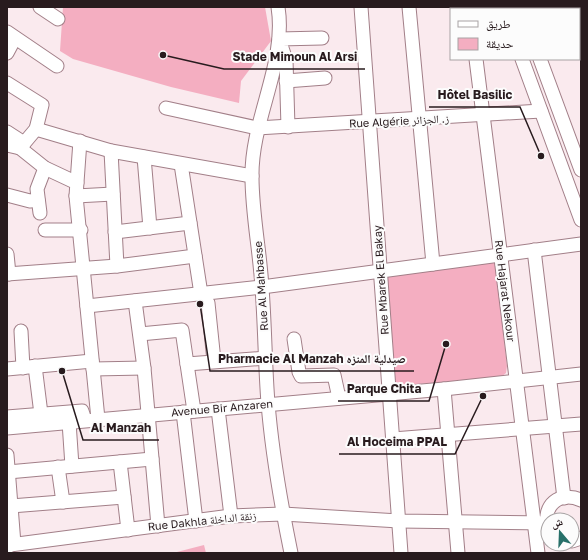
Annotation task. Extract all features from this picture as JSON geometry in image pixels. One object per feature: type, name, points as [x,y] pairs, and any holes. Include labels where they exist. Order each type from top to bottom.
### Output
[{"type":"street","points":[[40,7],[58,19]]},
{"type":"street","name":"Rue Al Mahbasse","points":[[278,7],[278,47],[257,128],[252,176],[262,287],[268,404],[283,514],[291,553]]},
{"type":"street","name":"Rue Mbarek El Bakay","points":[[361,7],[402,553]]},
{"type":"street","points":[[409,7],[433,264]]},
{"type":"street","points":[[7,53],[11,35],[57,66]]},
{"type":"street","points":[[288,127],[286,60],[278,40],[322,38]]},
{"type":"street","name":"Rue Hajarat Nekour","points":[[476,60],[538,553]]},
{"type":"street","points":[[522,60],[581,220]]},
{"type":"street","points":[[540,60],[581,170]]},
{"type":"street","points":[[286,81],[325,78]]},
{"type":"street","points":[[7,83],[42,105],[36,129],[22,145],[7,145]]},
{"type":"street","name":"Rue Algérie ز. الجزائر","points":[[166,108],[257,128],[483,116],[541,111]]},
{"type":"street","points":[[36,129],[111,151],[252,176]]},
{"type":"street","points":[[7,132],[45,168],[77,183]]},
{"type":"street","points":[[80,141],[76,196],[81,230],[92,365],[91,420]]},
{"type":"street","points":[[111,151],[117,266]]},
{"type":"street","points":[[144,157],[150,228]]},
{"type":"street","points":[[181,164],[201,294],[208,303],[214,361]]},
{"type":"street","points":[[40,213],[38,188],[45,168]]},
{"type":"street","points":[[76,196],[113,194]]},
{"type":"street","points":[[7,195],[30,201],[38,200]]},
{"type":"street","points":[[115,232],[190,223]]},
{"type":"street","points":[[45,230],[81,230]]},
{"type":"street","points":[[87,306],[262,287],[581,244]]},
{"type":"street","points":[[534,250],[564,498]]},
{"type":"street","points":[[7,254],[8,274],[83,267],[117,266],[195,256]]},
{"type":"street","points":[[135,301],[144,368],[158,526]]},
{"type":"street","points":[[140,334],[182,330],[188,364],[188,411],[196,521]]},
{"type":"street","points":[[21,331],[41,414]]},
{"type":"street","points":[[294,339],[299,372],[302,376],[334,375],[339,398]]},
{"type":"street","points":[[188,364],[266,358]]},
{"type":"street","points":[[7,369],[92,365],[144,368]]},
{"type":"street","name":"Avenue Bir Anzaren","points":[[7,428],[444,389],[581,374]]},
{"type":"street","points":[[444,389],[458,553]]},
{"type":"street","points":[[218,409],[231,516]]},
{"type":"street","points":[[7,417],[82,411],[91,420]]},
{"type":"street","points":[[69,422],[72,466]]},
{"type":"street","points":[[393,439],[581,424]]},
{"type":"street","points":[[7,455],[11,506],[11,546]]},
{"type":"street","points":[[8,472],[152,459]]},
{"type":"street","points":[[120,462],[128,530]]},
{"type":"street","points":[[58,467],[63,502]]},
{"type":"street","points":[[11,506],[124,497]]},
{"type":"street","points":[[548,512],[551,505],[559,499],[571,497],[581,500]]},
{"type":"street","name":"Rue Dakhla زنقة الداخلة","points":[[11,546],[231,516],[283,514],[399,521],[534,523],[540,524]]},
{"type":"green space","points":[[63,7],[265,7],[271,41],[241,81],[239,103],[171,87],[73,59],[60,51]]},
{"type":"green space","points":[[495,261],[507,366],[506,373],[501,377],[394,386],[380,276]]},
{"type":"green space","points":[[204,545],[206,553],[173,553]]},
{"type":"place","name":"Stade Mimoun Al Arsi","points":[[163,55]]},
{"type":"place","name":"Hôtel Basilic","points":[[541,156]]},
{"type":"place","name":"Pharmacie Al Manzah صيدلية المنزه","points":[[200,304]]},
{"type":"place","name":"Parque Chita","points":[[446,344]]},
{"type":"place","name":"Al Manzah","points":[[62,371]]},
{"type":"place","name":"Al Hoceima PPAL","points":[[483,396]]}]
